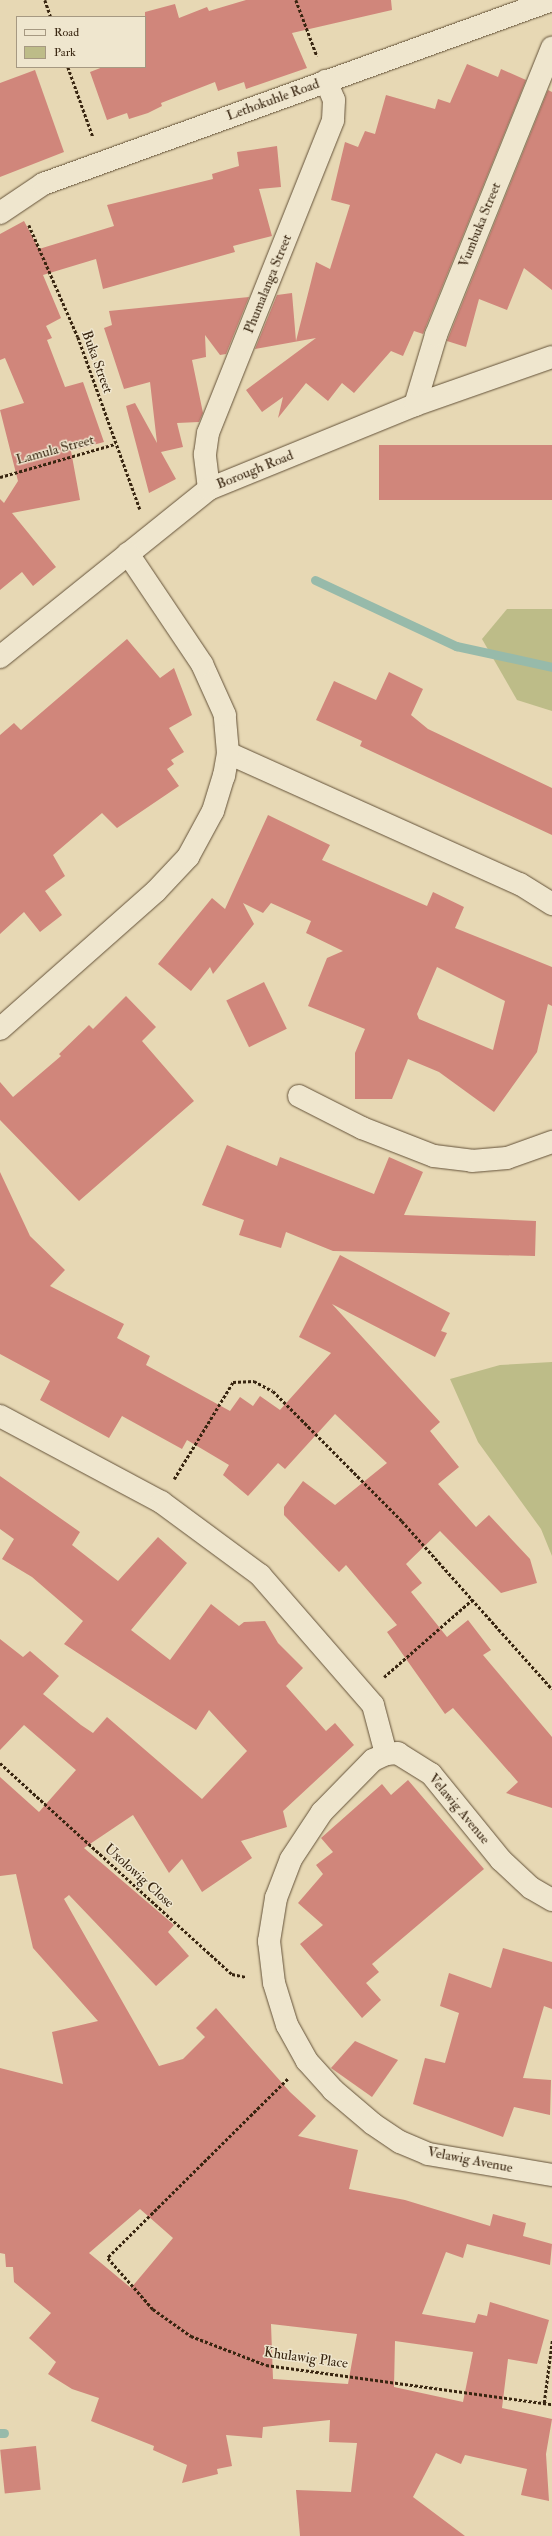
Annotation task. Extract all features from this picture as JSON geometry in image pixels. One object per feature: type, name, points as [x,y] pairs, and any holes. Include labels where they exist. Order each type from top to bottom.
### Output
[{"type":"street","name":"Lethokuhle Road","points":[[0,213],[18,198],[43,184],[552,0]]},
{"type":"street","name":"Vumbuka Street","points":[[415,405],[436,335],[552,48]]},
{"type":"street","name":"Phumalanga Street","points":[[209,489],[205,454],[208,433],[333,120],[334,100],[326,81]]},
{"type":"street","name":"Borough Road","points":[[0,657],[209,489],[415,405],[552,357]]},
{"type":"street","points":[[0,1029],[156,891],[188,856],[213,811],[228,753],[225,715],[202,664],[128,554]]},
{"type":"street","points":[[228,753],[513,881],[552,904]]},
{"type":"street","points":[[299,1096],[362,1128],[434,1156],[472,1161],[507,1158],[552,1142]]},
{"type":"street","points":[[0,1416],[161,1502],[260,1575],[373,1705],[386,1754]]},
{"type":"street","name":"Velawig Avenue","points":[[552,1900],[531,1888],[501,1860],[431,1774],[398,1753],[386,1754],[372,1760],[322,1812],[290,1859],[276,1898],[269,1942],[274,1983],[287,2025],[307,2061],[333,2090],[400,2142],[428,2154],[552,2175]]},
{"type":"path","points":[[45,0],[51,16]]},
{"type":"path","points":[[296,0],[326,81]]},
{"type":"path","points":[[68,68],[102,162]]},
{"type":"path","name":"Buka Street","points":[[18,198],[78,336],[115,444],[151,535]]},
{"type":"path","name":"Lamula Street","points":[[0,477],[115,444]]},
{"type":"path","points":[[161,1502],[224,1391],[233,1382],[254,1381],[273,1391],[311,1426],[472,1599],[552,1689]]},
{"type":"path","points":[[364,1695],[472,1599]]},
{"type":"path","name":"Uxolowig Close","points":[[0,1763],[232,1974],[274,1983]]},
{"type":"path","name":"Khulawig Place","points":[[307,2061],[108,2258],[153,2309],[191,2336],[266,2364],[552,2404]]},
{"type":"path","points":[[544,2403],[552,2341]]},
{"type":"green space","points":[[507,609],[552,609],[552,711],[517,700],[482,639]]},
{"type":"green space","points":[[552,1362],[552,1556],[541,1529],[478,1442],[450,1379],[500,1365]]},
{"type":"building","points":[[246,0],[391,0],[392,10],[292,33],[307,68],[246,89],[244,82],[218,91],[215,82],[161,103],[162,106],[148,113],[129,119],[127,113],[107,120],[90,72],[100,68],[146,68],[145,12],[175,4],[179,18],[207,7],[209,11]]},
{"type":"building","points":[[467,64],[498,77],[501,69],[526,80],[423,334],[414,331],[403,356],[391,351],[354,393],[342,383],[328,401],[306,383],[278,418],[283,397],[262,412],[246,390],[316,338],[255,349],[277,295],[292,293],[296,341],[316,262],[330,269],[350,205],[331,200],[345,142],[358,147],[365,131],[375,134],[386,95],[435,109],[438,99],[450,103]]},
{"type":"building","points":[[35,70],[64,152],[0,177],[0,83]]},
{"type":"building","points":[[548,90],[552,92],[552,290],[524,268],[507,310],[479,299],[466,347],[447,341]]},
{"type":"building","points":[[277,146],[281,187],[259,189],[272,236],[233,246],[235,252],[103,289],[96,259],[43,275],[61,318],[46,326],[52,338],[47,340],[65,387],[83,382],[104,442],[71,451],[80,500],[12,513],[56,567],[33,586],[22,572],[0,590],[0,499],[4,503],[18,481],[0,410],[24,403],[5,358],[0,360],[0,234],[24,221],[39,249],[114,226],[107,205],[213,179],[212,174],[239,166],[237,152]]},
{"type":"building","points":[[249,297],[226,354],[220,355],[205,335],[206,357],[192,360],[203,413],[199,422],[177,423],[183,447],[161,452],[176,479],[149,493],[126,406],[135,403],[157,443],[150,382],[124,389],[104,328],[112,325],[109,311]]},
{"type":"building","points":[[379,445],[552,445],[552,500],[379,500]]},
{"type":"building","points":[[127,639],[160,678],[174,668],[192,715],[169,728],[184,752],[171,760],[174,764],[167,769],[179,786],[117,828],[102,813],[53,855],[65,876],[45,891],[62,915],[40,932],[24,912],[0,934],[0,735],[14,723],[21,730]]},
{"type":"building","points":[[389,672],[423,689],[411,715],[428,729],[552,788],[552,835],[360,746],[362,741],[316,720],[334,681],[376,700]]},
{"type":"building","points":[[268,815],[330,845],[322,860],[427,906],[433,892],[464,907],[455,928],[552,967],[552,1006],[548,1004],[537,1052],[494,1112],[439,1072],[408,1059],[392,1099],[355,1099],[355,1053],[365,1029],[308,1006],[327,958],[343,951],[306,933],[311,921],[271,903],[263,913],[243,903],[254,924],[213,974],[210,967],[191,991],[158,964],[212,898],[225,909]],"holes":[[[437,967],[505,1001],[493,1050],[419,1019],[417,1014]]]},
{"type":"building","points":[[264,982],[287,1029],[249,1047],[226,1000]]},
{"type":"building","points":[[126,996],[156,1027],[142,1041],[194,1101],[79,1201],[0,1120],[0,1082],[13,1097],[61,1056],[59,1054],[89,1025],[93,1029]]},
{"type":"building","points":[[227,1145],[277,1166],[280,1157],[374,1194],[389,1157],[423,1172],[404,1215],[536,1221],[535,1256],[333,1251],[286,1232],[281,1248],[239,1235],[244,1220],[202,1205]]},
{"type":"building","points":[[0,1172],[30,1236],[65,1270],[50,1286],[124,1324],[117,1338],[150,1356],[146,1365],[230,1411],[240,1397],[253,1406],[260,1396],[280,1410],[331,1353],[299,1337],[340,1255],[450,1313],[441,1331],[447,1333],[435,1357],[332,1304],[440,1422],[430,1431],[459,1467],[438,1484],[476,1527],[489,1515],[530,1559],[537,1583],[501,1593],[440,1531],[406,1564],[422,1583],[411,1592],[447,1637],[468,1620],[491,1650],[483,1655],[552,1737],[552,1808],[506,1793],[518,1782],[453,1708],[445,1714],[387,1632],[397,1625],[346,1565],[339,1572],[284,1515],[284,1507],[303,1481],[335,1505],[387,1463],[335,1414],[285,1469],[278,1463],[248,1496],[223,1475],[229,1465],[187,1440],[182,1449],[122,1416],[109,1438],[40,1400],[50,1381],[0,1354]]},
{"type":"building","points":[[0,1476],[80,1532],[72,1545],[118,1581],[158,1537],[187,1563],[131,1630],[170,1660],[211,1604],[239,1626],[244,1622],[265,1621],[278,1643],[303,1668],[286,1686],[326,1731],[335,1723],[354,1745],[283,1811],[287,1827],[241,1841],[252,1858],[202,1892],[182,1859],[169,1873],[133,1815],[84,1848],[174,1925],[168,1932],[189,1956],[156,1986],[69,1895],[64,1899],[159,2066],[183,2059],[205,2037],[196,2028],[216,2008],[290,2092],[316,2116],[298,2136],[358,2150],[349,2189],[405,2200],[490,2226],[493,2214],[526,2223],[523,2236],[552,2244],[550,2265],[467,2244],[463,2258],[446,2252],[422,2314],[475,2323],[478,2314],[487,2316],[490,2302],[549,2320],[537,2364],[508,2359],[502,2408],[552,2419],[546,2454],[549,2501],[521,2495],[527,2469],[465,2455],[461,2464],[436,2453],[413,2497],[465,2536],[300,2536],[296,2490],[351,2492],[357,2443],[329,2442],[330,2420],[263,2427],[262,2438],[226,2435],[232,2466],[217,2469],[218,2474],[182,2483],[187,2465],[153,2450],[154,2446],[91,2421],[99,2398],[72,2389],[48,2374],[56,2362],[29,2338],[51,2313],[14,2282],[13,2267],[6,2267],[5,2254],[0,2253],[0,2068],[63,2084],[52,2032],[98,2021],[33,1948],[16,1874],[0,1876],[0,1777],[39,1812],[76,1770],[24,1725],[0,1750],[0,1639],[23,1657],[30,1651],[59,1676],[43,1694],[81,1725],[93,1733],[107,1717],[202,1799],[247,1751],[209,1710],[196,1730],[64,1644],[83,1621],[32,1577],[2,1559],[14,1539],[0,1529]],"holes":[[[140,2209],[173,2238],[131,2288],[89,2253]],[[271,2324],[357,2334],[348,2384],[273,2379]],[[395,2341],[473,2352],[463,2402],[394,2387]]]},
{"type":"building","points":[[408,1780],[484,1869],[372,1964],[379,1972],[366,1983],[381,2000],[362,2018],[300,1944],[323,1925],[298,1903],[323,1874],[316,1865],[333,1852],[321,1838],[382,1784],[391,1795]]},
{"type":"building","points":[[503,1948],[552,1962],[552,2009],[544,2006],[523,2078],[551,2080],[550,2115],[514,2107],[503,2137],[413,2104],[425,2058],[445,2063],[459,2013],[440,2006],[449,1973],[491,1988]]},
{"type":"building","points":[[355,2041],[398,2060],[372,2097],[331,2068]]},
{"type":"building","points":[[36,2446],[41,2490],[5,2494],[0,2450]]},
{"type":"waterway","points":[[315,580],[456,646],[552,667]]}]
